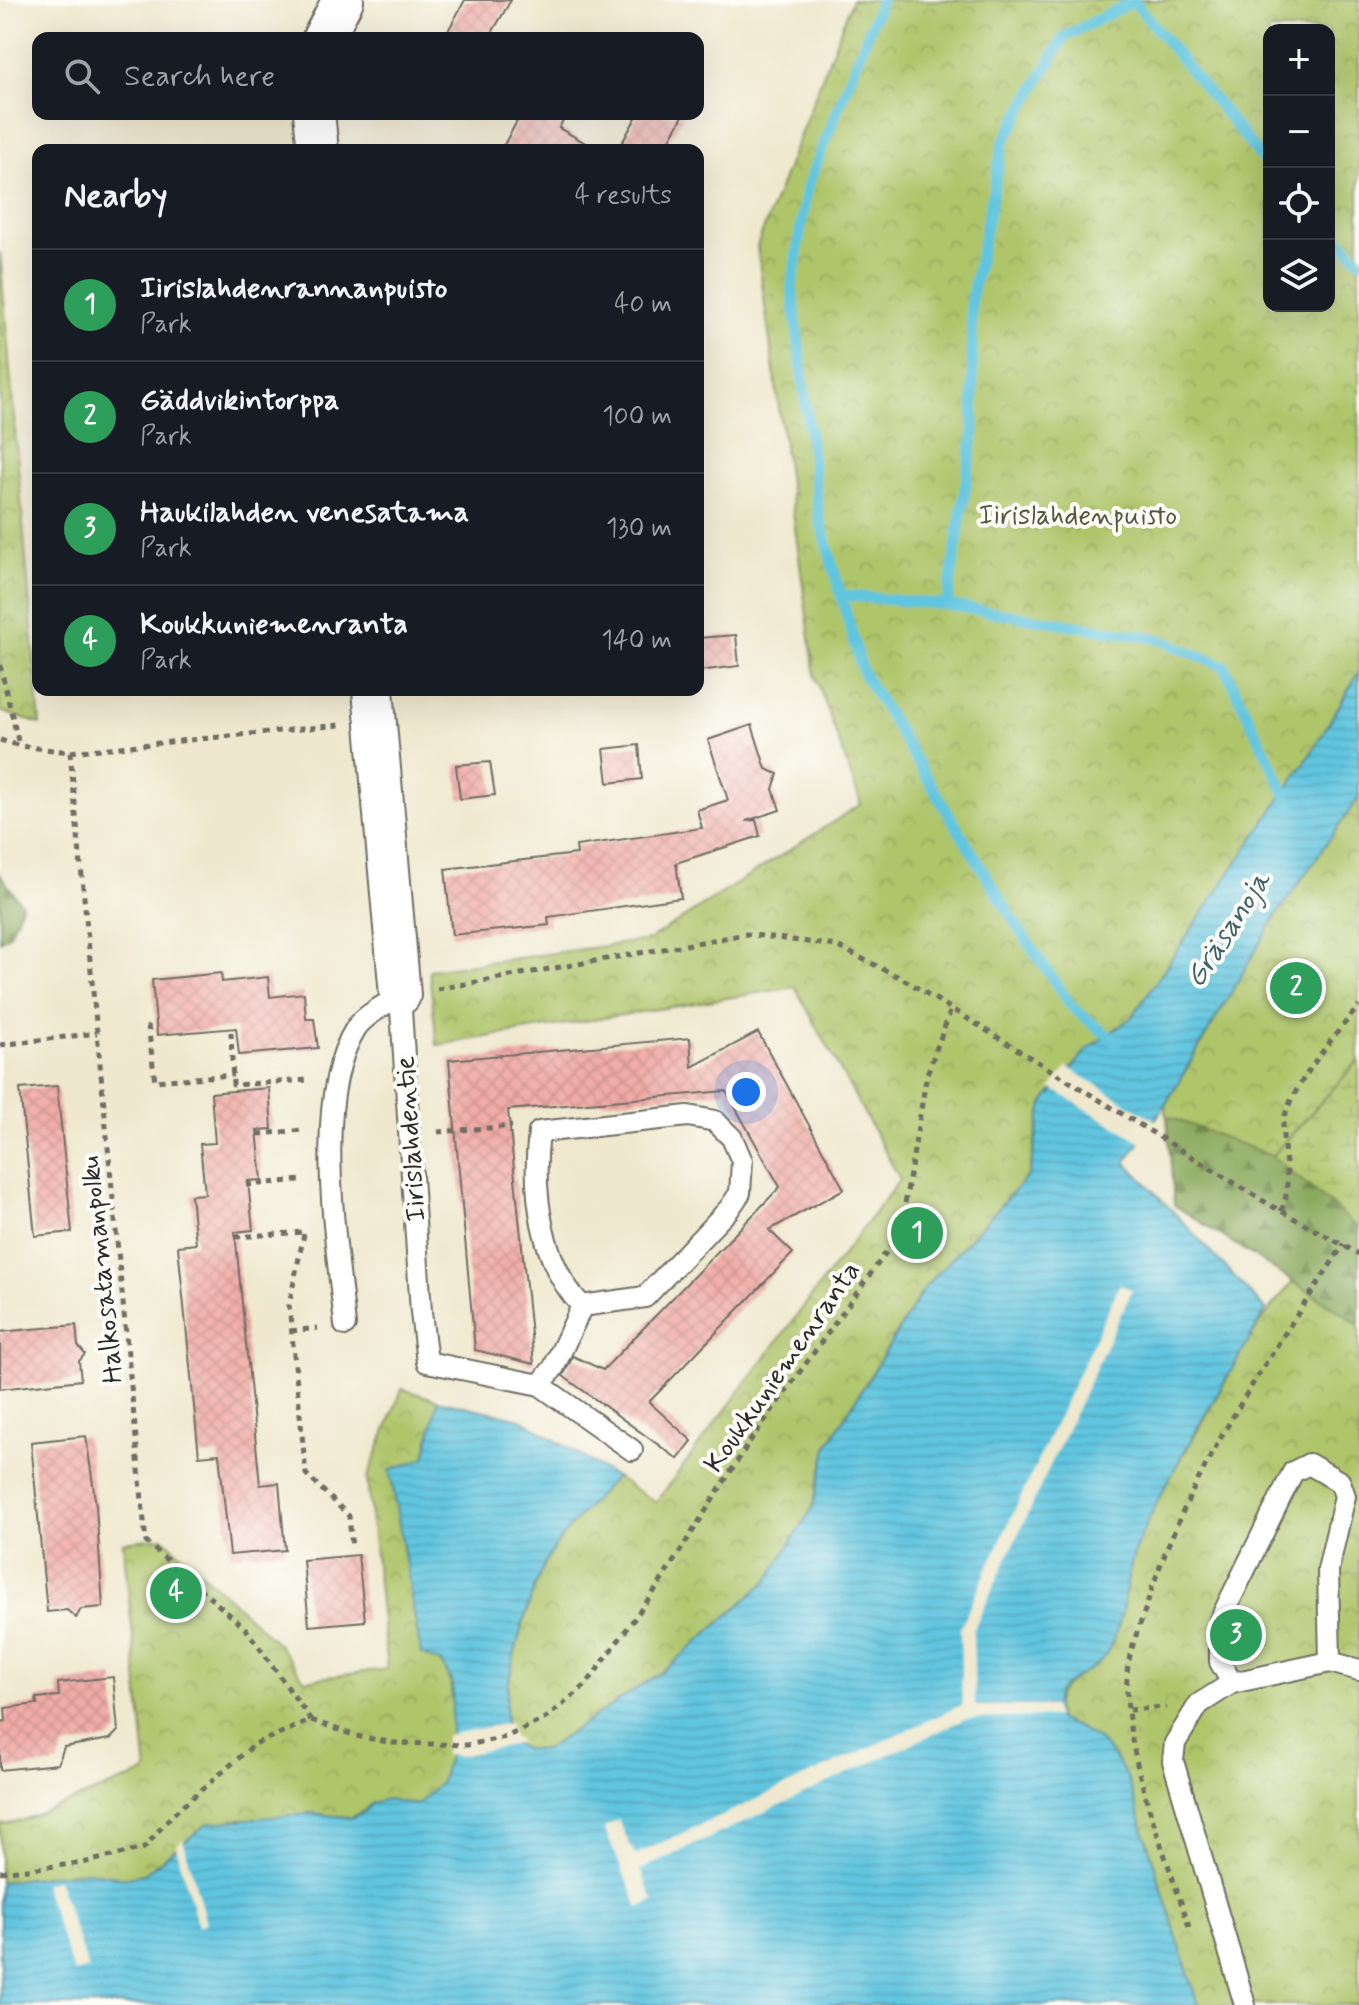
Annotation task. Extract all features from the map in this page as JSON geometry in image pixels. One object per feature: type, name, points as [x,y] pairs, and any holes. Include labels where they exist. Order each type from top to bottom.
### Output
[{"type":"street","points":[[326,32],[343,0]]},
{"type":"street","points":[[315,120],[317,144]]},
{"type":"street","name":"Iirislahdentie","points":[[375,706],[400,995]]},
{"type":"lane","points":[[345,1325],[331,1182],[333,1089],[356,1026],[400,995]]},
{"type":"lane","name":"Iirislahdentie","points":[[400,995],[427,1362],[540,1385],[632,1450]]},
{"type":"lane","points":[[688,1116],[715,1121],[732,1138],[742,1161],[740,1193],[729,1209],[645,1297],[582,1306],[569,1293],[552,1260],[535,1167],[539,1132],[688,1116]]},
{"type":"lane","points":[[540,1385],[554,1367],[582,1306]]},
{"type":"lane","points":[[1232,1683],[1220,1662],[1220,1620],[1293,1472],[1309,1464],[1340,1482],[1345,1496],[1328,1570],[1330,1662]]},
{"type":"lane","points":[[1245,2005],[1173,1761],[1175,1743],[1199,1704],[1232,1683],[1330,1662],[1359,1670]]},
{"type":"path","points":[[0,665],[20,746]]},
{"type":"path","points":[[0,740],[20,746],[70,752],[375,706]]},
{"type":"path","name":"Halkosatamanpolku","points":[[70,752],[146,1542],[246,1629],[311,1720]]},
{"type":"path","points":[[400,995],[747,934],[837,946],[903,979],[950,1012],[1270,1205],[1359,1254]]},
{"type":"path","points":[[1281,1211],[1288,1195],[1283,1122],[1315,1059],[1359,1006]]},
{"type":"path","name":"Koukkuniemenranta","points":[[311,1720],[356,1736],[427,1746],[480,1742],[506,1737],[546,1718],[586,1685],[658,1586],[750,1441],[900,1233],[927,1074],[950,1012]]},
{"type":"path","points":[[148,1025],[155,1081],[233,1075]]},
{"type":"path","points":[[231,1032],[233,1085],[337,1078]]},
{"type":"path","points":[[0,1045],[97,1033]]},
{"type":"path","points":[[409,1134],[501,1126],[529,1126],[539,1132]]},
{"type":"path","points":[[258,1134],[333,1127]]},
{"type":"path","points":[[246,1185],[331,1182]]},
{"type":"path","points":[[331,1182],[313,1195],[289,1305],[306,1474],[349,1516],[352,1548]]},
{"type":"path","points":[[235,1237],[305,1232]]},
{"type":"path","points":[[1190,1931],[1139,1768],[1129,1710],[1127,1672],[1164,1549],[1200,1472],[1344,1244]]},
{"type":"path","points":[[0,1872],[83,1863],[144,1848],[172,1815],[255,1744],[311,1720]]},
{"type":"green space","name":"Iirislahdenpuisto","points":[[852,0],[1359,0],[1359,672],[1312,752],[1132,1017],[1086,1051],[1043,1104],[1029,1175],[925,1287],[828,1445],[813,1507],[768,1580],[669,1667],[545,1750],[527,1749],[511,1740],[506,1727],[509,1681],[522,1625],[538,1578],[552,1552],[568,1529],[615,1477],[656,1502],[900,1179],[795,987],[437,1045],[429,970],[649,940],[861,804],[815,675],[757,246]]},
{"type":"green space","points":[[0,252],[32,630],[32,696],[38,696],[40,724],[0,711]]},
{"type":"green space","points":[[1359,797],[1359,1060],[1272,1156],[1167,1116],[1165,1105],[1276,916]]},
{"type":"green space","points":[[0,874],[22,905],[10,934],[0,941]]},
{"type":"green space","points":[[1330,932],[1359,1060],[1273,1156],[1359,1228],[1359,1324],[1174,1205],[1167,1116]]},
{"type":"green space","points":[[1359,1060],[1359,1228],[1272,1156]]},
{"type":"green space","points":[[1293,1282],[1359,1324],[1359,2005],[1198,2005],[1127,1777],[1082,1729],[1058,1720],[1056,1706],[1065,1687],[1104,1654],[1114,1631],[1137,1543],[1152,1511],[1244,1348]]},
{"type":"green space","points":[[402,1389],[438,1400],[425,1459],[442,1664],[451,1688],[453,1723],[449,1758],[435,1791],[417,1805],[387,1799],[351,1818],[311,1813],[267,1819],[234,1819],[144,1874],[121,1878],[88,1871],[0,1882],[0,1824],[20,1821],[147,1772],[123,1542],[163,1537],[278,1644],[305,1680],[387,1669],[367,1479]]},
{"type":"water","name":"Gräsanoja","points":[[1359,672],[1359,797],[1276,916],[1165,1105],[1126,1162],[1266,1310],[1183,1454],[1138,1542],[1113,1641],[1098,1663],[1062,1688],[1055,1706],[1058,1720],[1099,1741],[1127,1777],[1198,2005],[0,2005],[0,1882],[88,1871],[121,1878],[144,1874],[208,1823],[311,1813],[351,1818],[364,1812],[372,1803],[387,1799],[417,1805],[441,1782],[450,1749],[453,1685],[443,1664],[421,1654],[390,1470],[425,1458],[438,1400],[521,1419],[615,1477],[568,1529],[538,1578],[515,1653],[506,1706],[506,1727],[511,1740],[519,1746],[545,1750],[669,1667],[768,1580],[813,1507],[828,1445],[925,1287],[1029,1175],[1043,1104],[1086,1051],[1132,1017],[1312,752]]},
{"type":"pier","points":[[1067,1067],[1158,1122],[1143,1143],[1051,1088]]},
{"type":"pier","points":[[1120,1284],[1132,1290],[973,1631],[975,1706],[1053,1706],[1057,1717],[965,1719],[640,1870],[653,1901],[639,1908],[604,1828],[618,1820],[635,1855],[962,1705],[960,1628]]},
{"type":"pier","points":[[509,1723],[513,1737],[521,1743],[459,1756],[444,1755],[446,1735]]},
{"type":"pier","points":[[183,1839],[206,1923],[198,1926],[176,1846]]},
{"type":"pier","points":[[57,1879],[88,1968],[74,1973],[43,1884]]},
{"type":"building","points":[[465,0],[511,0],[492,32],[447,32]]},
{"type":"building","points":[[518,120],[563,120],[559,128],[587,144],[504,144]]},
{"type":"building","points":[[635,120],[681,120],[667,144],[621,144]]},
{"type":"building","points":[[736,635],[739,666],[704,670],[704,638]]},
{"type":"building","points":[[752,725],[766,769],[778,774],[773,789],[780,810],[746,821],[756,820],[760,836],[676,863],[681,898],[548,917],[549,925],[452,935],[445,869],[577,854],[576,846],[702,828],[697,810],[728,800],[708,740]]},
{"type":"building","points":[[639,745],[642,779],[608,783],[604,749]]},
{"type":"building","points":[[490,762],[495,795],[460,799],[456,765]]},
{"type":"building","points":[[221,973],[222,982],[268,977],[270,997],[304,993],[306,1019],[314,1019],[318,1048],[239,1055],[236,1028],[157,1035],[152,980]]},
{"type":"building","points":[[758,1032],[844,1189],[769,1230],[793,1253],[649,1402],[692,1441],[678,1459],[563,1376],[573,1356],[603,1370],[780,1187],[726,1091],[508,1110],[534,1364],[475,1350],[449,1060],[690,1038],[692,1067]]},
{"type":"building","points":[[57,1086],[72,1232],[35,1236],[20,1089]]},
{"type":"building","points":[[269,1088],[272,1129],[257,1130],[262,1180],[248,1181],[253,1230],[235,1232],[260,1485],[279,1483],[285,1550],[230,1555],[219,1454],[199,1456],[178,1246],[196,1244],[191,1195],[205,1194],[200,1144],[215,1143],[211,1093]]},
{"type":"building","points":[[76,1325],[78,1346],[85,1354],[79,1361],[81,1380],[0,1389],[0,1332]]},
{"type":"building","points":[[86,1436],[96,1506],[103,1607],[81,1609],[76,1618],[67,1610],[47,1612],[31,1442]]},
{"type":"building","points":[[358,1555],[365,1621],[309,1626],[303,1560]]},
{"type":"building","points":[[113,1677],[118,1731],[110,1739],[64,1747],[58,1764],[0,1770],[0,1722],[6,1721],[5,1708],[37,1704],[36,1698],[59,1696],[58,1683]]},
{"type":"waterway","points":[[881,0],[807,187],[792,286],[819,517],[863,673],[1017,926],[1072,1007],[1117,1043]]},
{"type":"waterway","points":[[1133,0],[1263,160]]},
{"type":"waterway","points":[[841,595],[947,605],[974,432],[971,300],[1003,143],[1064,37],[1134,1]]},
{"type":"waterway","points":[[1335,234],[1359,260]]},
{"type":"waterway","points":[[947,605],[1155,638],[1224,666],[1291,805]]},
{"type":"place","name":"Gäddvikintorppa","points":[[1296,988]]},
{"type":"place","name":"Iirislahdenrannanpuisto","points":[[917,1233]]},
{"type":"place","name":"Koukkuniemenranta","points":[[176,1593]]},
{"type":"place","name":"Haukilahden venesatama","points":[[1236,1635]]}]
